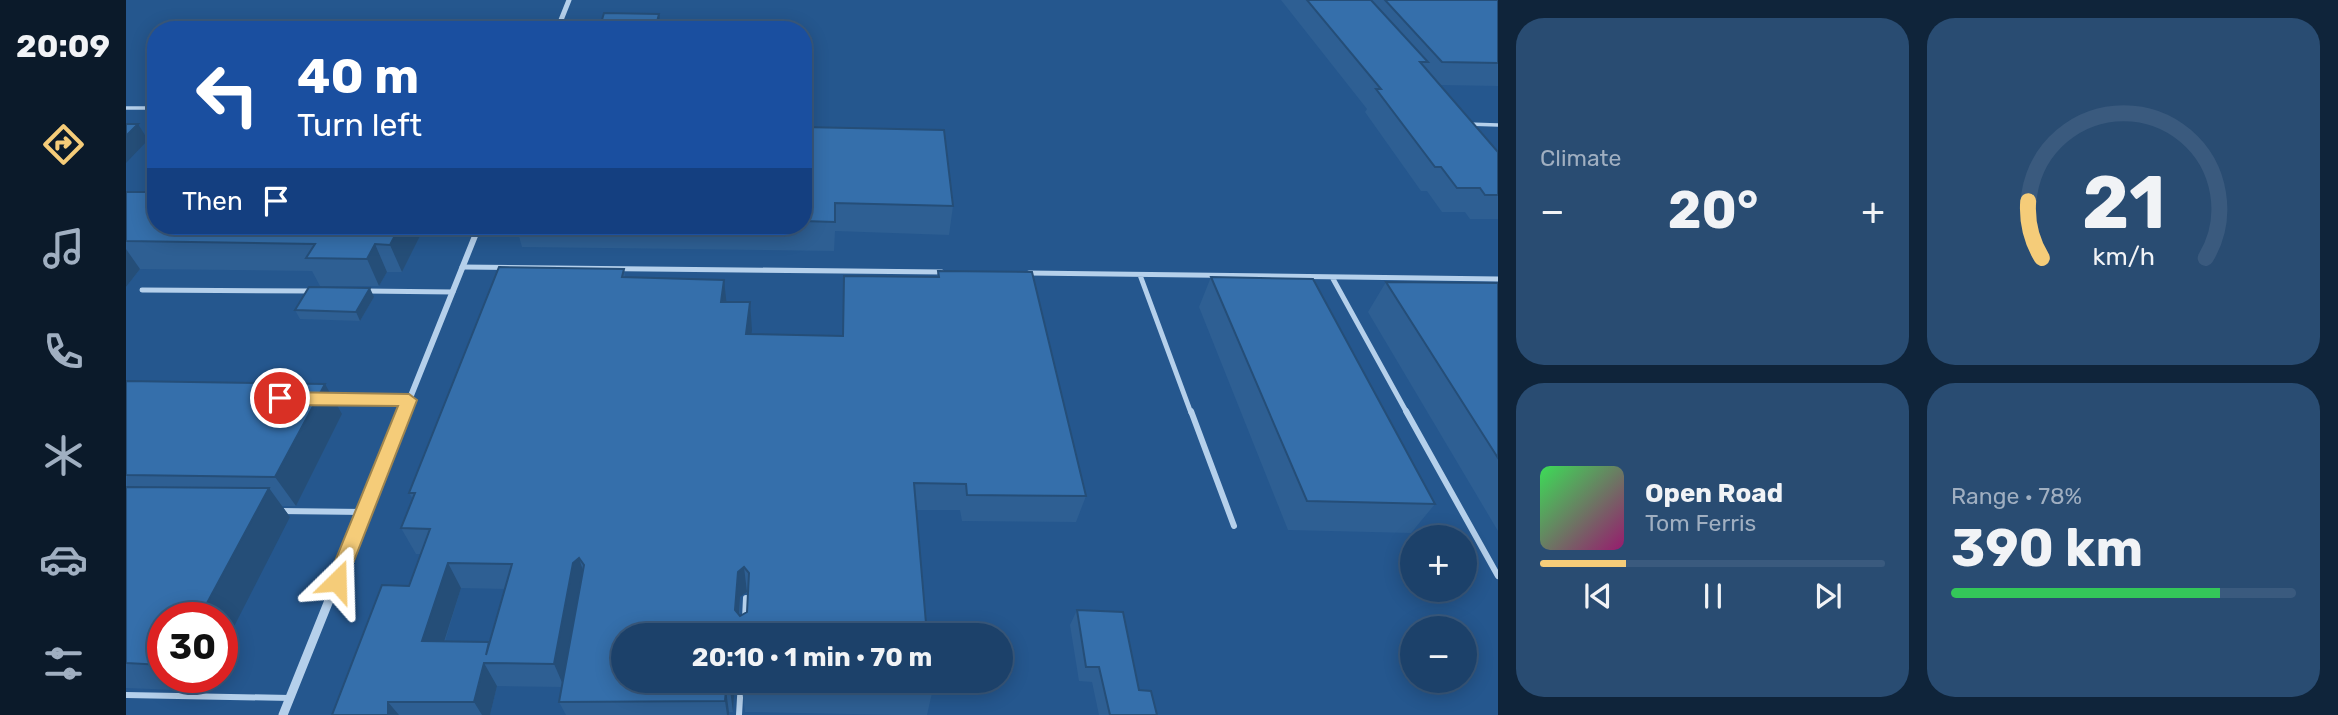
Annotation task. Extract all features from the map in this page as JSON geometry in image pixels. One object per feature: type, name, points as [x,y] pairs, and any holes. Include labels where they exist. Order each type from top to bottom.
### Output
[{"type":"street","points":[[561,21],[569,0]]},
{"type":"street","points":[[1457,124],[1465,133]]},
{"type":"street","points":[[283,715],[475,235]]},
{"type":"lane","points":[[126,108],[147,108]]},
{"type":"lane","points":[[1457,124],[1498,125]]},
{"type":"lane","points":[[462,267],[946,272]]},
{"type":"lane","points":[[1015,273],[1498,279]]},
{"type":"lane","points":[[1140,275],[1234,526]]},
{"type":"lane","points":[[1332,277],[1498,576]]},
{"type":"lane","points":[[142,290],[317,291]]},
{"type":"lane","points":[[358,291],[453,292]]},
{"type":"lane","points":[[315,399],[409,400]]},
{"type":"lane","points":[[272,511],[364,512]]},
{"type":"lane","points":[[744,623],[746,598]]},
{"type":"lane","points":[[739,715],[740,693]]},
{"type":"lane","points":[[126,695],[290,698]]},
{"type":"building","points":[[1307,0],[1371,0],[1428,62],[1420,62],[1498,152],[1498,195],[1485,195],[1480,188],[1457,188],[1441,167],[1435,167],[1376,89],[1381,89]]},
{"type":"building","points":[[1385,0],[1498,0],[1498,63],[1442,62]]},
{"type":"building","points":[[604,13],[659,14],[657,21],[602,21]]},
{"type":"building","points":[[126,124],[138,124],[126,136]]},
{"type":"building","points":[[812,127],[944,130],[953,206],[835,203],[835,222],[812,221]]},
{"type":"building","points":[[126,192],[147,192],[147,235],[395,235],[390,245],[375,244],[367,259],[306,258],[315,244],[126,241]]},
{"type":"building","points":[[499,267],[624,269],[622,277],[724,280],[721,302],[750,302],[746,334],[843,336],[844,276],[939,277],[938,271],[1032,272],[1086,496],[967,495],[966,484],[914,483],[926,623],[611,623],[611,693],[726,693],[725,701],[559,702],[584,565],[579,558],[573,563],[554,664],[484,663],[474,702],[388,702],[388,715],[332,715],[382,585],[409,586],[430,529],[401,528],[415,493],[409,493]],"holes":[[[448,563],[512,564],[486,655],[489,642],[422,641]],[[744,567],[749,573],[747,612],[740,616],[735,610],[738,572]]]},
{"type":"building","points":[[1211,277],[1313,279],[1435,504],[1307,501]]},
{"type":"building","points":[[1386,282],[1498,283],[1498,458]]},
{"type":"building","points":[[309,287],[370,288],[356,312],[295,310]]},
{"type":"building","points":[[126,381],[325,384],[275,477],[126,475]]},
{"type":"building","points":[[126,487],[269,488],[208,602],[147,602],[147,664],[126,663]]},
{"type":"building","points":[[1077,610],[1123,612],[1139,690],[1151,691],[1157,715],[1110,715],[1099,667],[1086,667]]},
{"type":"route","points":[[280,398],[409,400],[337,581]]}]
